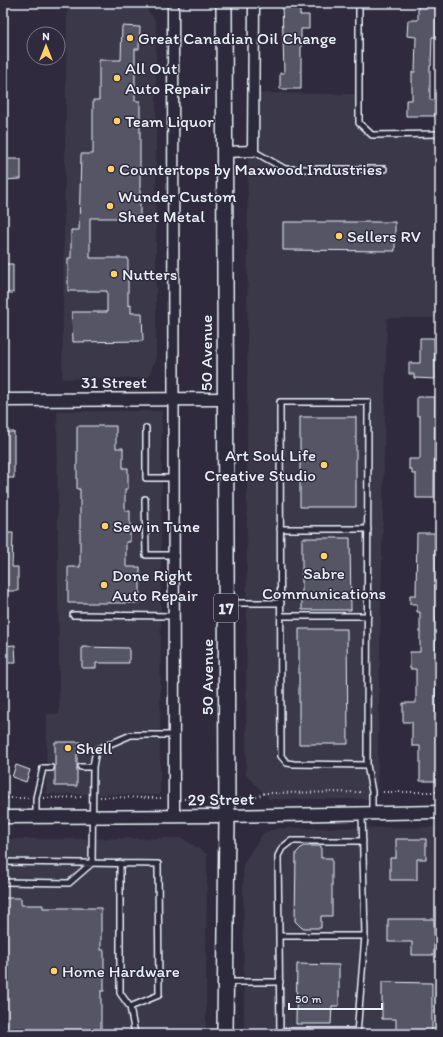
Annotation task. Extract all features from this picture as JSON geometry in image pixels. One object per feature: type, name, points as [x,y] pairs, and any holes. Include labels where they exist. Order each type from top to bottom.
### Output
[{"type":"main road","name":"50 Avenue","points":[[224,3],[227,816],[225,1034]]},
{"type":"street","name":"50 Avenue","points":[[173,3],[175,556],[174,816]]},
{"type":"street","points":[[224,152],[253,151],[254,3]]},
{"type":"street","name":"31 Street","points":[[3,400],[225,399]]},
{"type":"street","name":"29 Street","points":[[3,817],[227,816],[440,812]]},
{"type":"lane","points":[[358,3],[359,123],[372,135],[440,134]]},
{"type":"lane","points":[[253,151],[285,169],[384,169]]},
{"type":"lane","points":[[363,841],[291,841],[282,848],[278,856],[280,1032],[357,1032],[365,936],[363,841],[372,792],[367,766],[368,402],[280,402],[281,756],[287,763],[294,764],[367,766]]},
{"type":"lane","points":[[146,428],[146,478],[174,478]]},
{"type":"lane","points":[[146,499],[146,555],[175,556]]},
{"type":"lane","points":[[280,529],[368,529]]},
{"type":"lane","points":[[226,603],[281,603]]},
{"type":"lane","points":[[73,615],[175,616]]},
{"type":"lane","points":[[281,616],[368,616]]},
{"type":"lane","points":[[3,882],[69,883],[92,863],[93,767],[96,750],[131,735],[175,735]]},
{"type":"lane","points":[[81,767],[93,767]]},
{"type":"lane","points":[[36,817],[36,798],[43,768],[51,768]]},
{"type":"lane","points":[[3,862],[158,864],[159,995],[130,1007]]},
{"type":"lane","points":[[120,863],[120,993],[130,1007],[135,1034]]},
{"type":"lane","points":[[279,936],[365,936]]},
{"type":"lane","points":[[225,982],[280,982]]},
{"type":"path","points":[[254,798],[265,793],[440,792]]},
{"type":"path","points":[[3,798],[158,798]]},
{"type":"path","points":[[188,799],[200,799]]},
{"type":"shaded area","points":[[67,8],[146,8],[156,21],[156,358],[148,378],[62,379]]},
{"type":"shaded area","points":[[248,93],[357,94],[357,124],[370,136],[440,136],[440,318],[387,318],[377,799],[269,799],[246,775]]},
{"type":"shaded area","points":[[57,411],[162,411],[160,795],[46,794],[47,714],[59,714]]},
{"type":"shaded area","points":[[436,827],[440,1034],[244,1034],[243,864],[263,833],[278,828]]},
{"type":"shaded area","points":[[182,838],[207,854],[206,1034],[3,1034],[3,839]]},
{"type":"building","points":[[282,3],[300,3],[300,15],[309,15],[309,29],[301,29],[301,89],[280,89],[280,73],[284,73]]},
{"type":"building","points":[[418,3],[436,3],[436,37],[432,37],[430,66],[430,100],[435,100],[435,116],[406,116],[406,100],[412,100],[412,72],[415,72],[416,37],[407,36],[408,20],[418,20]]},
{"type":"building","points":[[122,26],[140,27],[139,49],[135,49],[135,101],[140,101],[140,218],[90,218],[90,258],[128,258],[128,306],[131,305],[131,313],[142,313],[143,341],[73,342],[72,312],[107,312],[107,291],[68,291],[68,258],[71,258],[71,230],[79,230],[81,154],[93,154],[93,100],[99,100],[99,60],[121,60]]},
{"type":"building","points":[[3,159],[21,159],[21,179],[3,180]]},
{"type":"building","name":"Sellers RV","points":[[283,222],[395,222],[395,251],[283,250]]},
{"type":"building","points":[[3,264],[13,264],[13,293],[3,293]]},
{"type":"building","points":[[420,338],[434,338],[435,379],[414,378],[414,374],[409,374],[409,363],[420,363]]},
{"type":"building","points":[[417,397],[435,397],[434,498],[416,498],[416,474],[412,474],[412,469],[409,469],[409,459],[420,459],[420,416],[417,416]]},
{"type":"building","points":[[300,417],[356,417],[356,507],[300,507]]},
{"type":"building","points":[[77,426],[116,426],[116,448],[123,448],[123,468],[128,468],[128,489],[125,489],[125,511],[130,511],[130,542],[126,542],[126,567],[140,567],[140,603],[68,603],[68,567],[80,567],[80,489],[77,489]]},
{"type":"building","points":[[3,432],[14,432],[14,478],[3,478]]},
{"type":"building","points":[[3,533],[13,533],[12,567],[18,567],[18,591],[3,591]]},
{"type":"building","points":[[417,533],[435,533],[436,781],[420,781],[420,746],[412,746],[412,722],[403,722],[403,703],[416,703],[416,669],[410,669],[410,652],[420,652],[420,612],[417,612],[417,604],[410,604],[410,595],[416,595]]},
{"type":"building","points":[[302,538],[350,538],[351,610],[302,610]]},
{"type":"building","points":[[299,629],[347,629],[348,744],[299,744]]},
{"type":"building","points":[[15,645],[16,663],[3,663],[3,646]]},
{"type":"building","points":[[82,647],[129,648],[129,663],[96,663],[96,668],[82,668]]},
{"type":"building","points":[[55,742],[81,742],[81,754],[77,754],[77,786],[55,786]]},
{"type":"building","points":[[16,765],[30,770],[26,782],[12,777]]},
{"type":"building","points":[[396,839],[426,839],[426,859],[417,859],[417,880],[390,880],[390,858],[396,858]]},
{"type":"building","points":[[303,846],[321,846],[321,858],[332,858],[332,916],[321,916],[321,928],[302,928],[295,921],[296,853]]},
{"type":"building","name":"Home Hardware","points":[[3,898],[21,898],[21,905],[43,905],[43,908],[101,908],[101,950],[104,950],[104,991],[101,991],[101,1034],[3,1034]]},
{"type":"building","points":[[388,919],[434,919],[434,955],[412,955],[412,942],[388,942]]},
{"type":"building","points":[[297,964],[339,965],[339,1006],[332,1006],[331,1024],[296,1024]]},
{"type":"building","points":[[382,982],[432,983],[432,1034],[396,1034],[396,1019],[382,1019]]},
{"type":"place","name":"Great Canadian Oil Change","points":[[130,38]]},
{"type":"place","name":"All Out Auto Repair","points":[[117,78]]},
{"type":"place","name":"Team Liquor","points":[[117,121]]},
{"type":"place","name":"Countertops by Maxwood Industries","points":[[111,169]]},
{"type":"place","name":"Wunder Custom Sheet Metal","points":[[110,206]]},
{"type":"place","name":"Sellers RV","points":[[339,236]]},
{"type":"place","name":"Nutters","points":[[114,274]]},
{"type":"place","name":"Art Soul Life Creative Studio","points":[[324,465]]},
{"type":"place","name":"Sew in Tune","points":[[105,526]]},
{"type":"place","name":"Sabre Communications","points":[[324,556]]},
{"type":"place","name":"Done Right Auto Repair","points":[[104,585]]},
{"type":"place","name":"Shell","points":[[68,748]]},
{"type":"place","name":"Home Hardware","points":[[54,971]]}]
